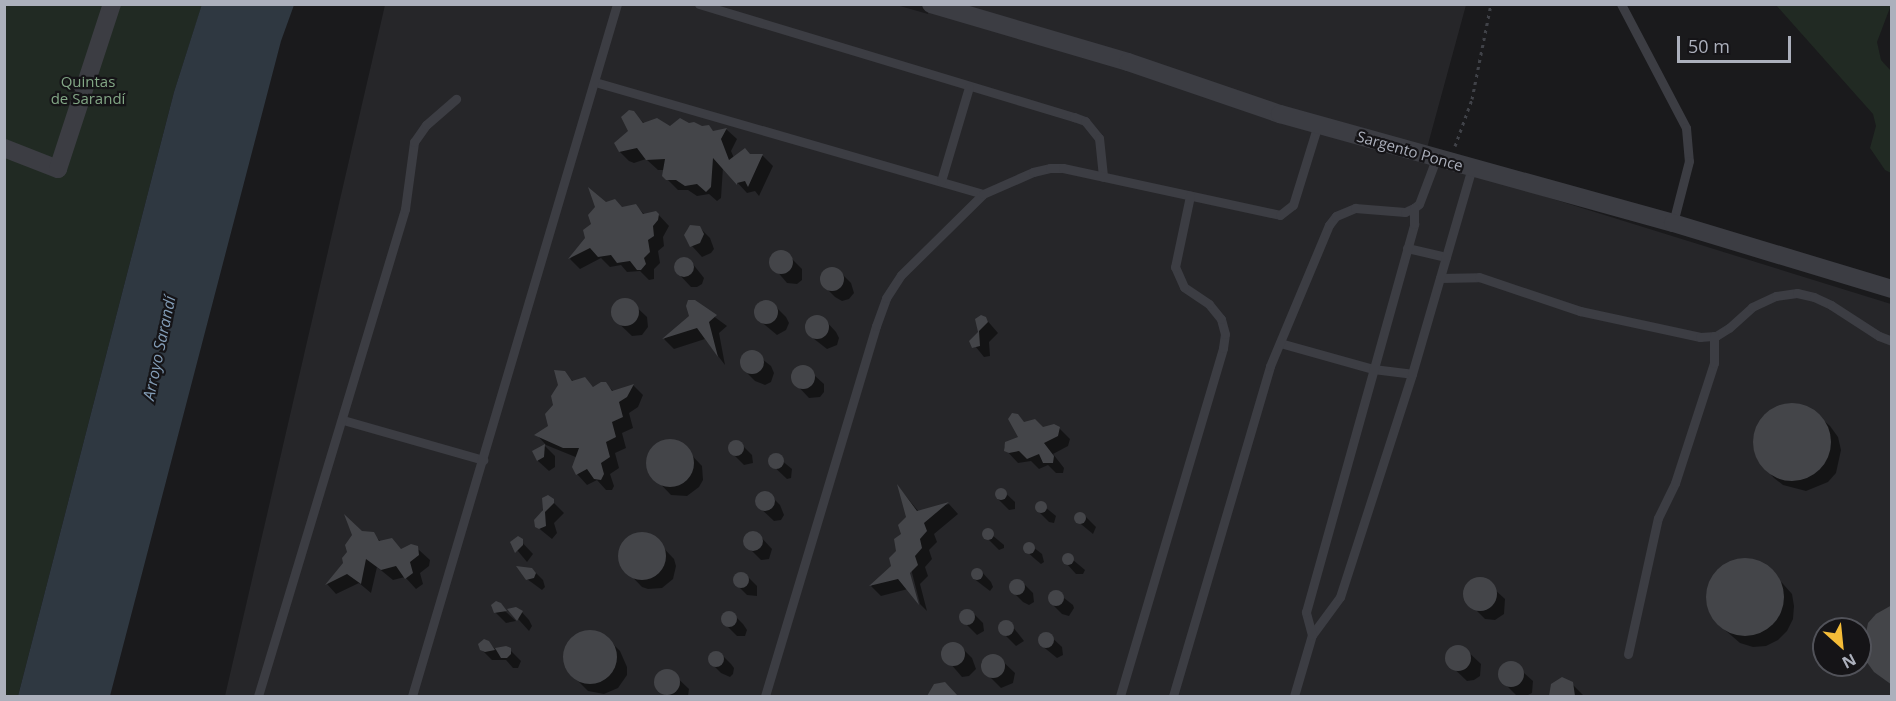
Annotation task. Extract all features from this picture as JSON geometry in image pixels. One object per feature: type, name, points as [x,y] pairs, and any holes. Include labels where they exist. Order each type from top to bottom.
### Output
[{"type":"street","points":[[4,148],[58,169],[112,4]]},
{"type":"street","name":"Sargento Ponce","points":[[931,4],[1128,62],[1280,114],[1672,224],[1892,289]]},
{"type":"lane","points":[[412,696],[617,4]]},
{"type":"lane","points":[[699,4],[1085,121],[1099,138],[1103,177]]},
{"type":"lane","points":[[1621,4],[1686,128],[1689,161],[1672,224]]},
{"type":"lane","points":[[595,82],[983,194]]},
{"type":"lane","points":[[941,181],[969,87]]},
{"type":"lane","points":[[258,696],[405,209],[414,142],[426,125],[456,99]]},
{"type":"lane","points":[[765,696],[837,449],[886,298],[901,274],[983,194],[1032,172],[1050,168],[1063,168],[1280,215],[1293,206],[1318,124]]},
{"type":"lane","points":[[1173,696],[1244,449],[1280,343],[1329,225],[1336,216],[1355,208],[1405,212],[1414,208],[1419,204],[1444,161]]},
{"type":"lane","points":[[1294,696],[1312,635],[1340,597],[1412,374],[1472,168]]},
{"type":"lane","points":[[1119,696],[1223,348],[1225,334],[1221,319],[1209,304],[1184,287],[1175,267],[1190,196]]},
{"type":"lane","points":[[1312,635],[1306,612],[1414,224],[1414,208]]},
{"type":"lane","points":[[1407,248],[1446,258]]},
{"type":"lane","points":[[1440,278],[1479,277],[1580,311],[1700,337],[1714,336],[1730,328],[1752,307],[1776,296],[1797,293],[1814,297],[1831,305],[1879,336],[1892,341]]},
{"type":"lane","points":[[1628,654],[1658,518],[1675,483],[1714,363],[1714,336]]},
{"type":"lane","points":[[1280,343],[1373,369],[1412,374]]},
{"type":"lane","points":[[343,420],[483,460]]},
{"type":"path","points":[[1444,161],[1472,99],[1491,4]]},
{"type":"shaded area","points":[[893,4],[928,14],[930,4],[1466,5],[1424,159],[1891,304],[1891,696],[225,696],[385,5]]},
{"type":"green space","name":"Quintas de Sarandí","points":[[4,5],[202,5],[174,92],[18,696],[4,696]]},
{"type":"green space","points":[[1776,5],[1891,5],[1877,42],[1881,60],[1891,71],[1891,173],[1885,170],[1870,148],[1876,126],[1873,114]]},
{"type":"water","name":"Arroyo Sarandí","points":[[202,4],[294,5],[281,41],[110,696],[18,696],[174,92]]},
{"type":"building","points":[[629,110],[634,111],[643,123],[657,118],[670,126],[680,118],[689,123],[709,125],[713,131],[727,128],[721,139],[729,160],[745,148],[750,154],[763,154],[748,187],[745,181],[737,185],[713,158],[711,187],[706,192],[697,184],[685,186],[676,180],[666,180],[662,176],[665,159],[646,160],[637,148],[619,152],[614,143],[628,131],[621,117]]},
{"type":"building","points":[[588,187],[606,202],[615,199],[622,207],[636,204],[643,214],[656,211],[659,214],[653,226],[654,236],[648,240],[650,252],[644,258],[646,264],[641,270],[637,270],[630,261],[617,263],[611,255],[598,257],[590,248],[568,259],[585,238],[583,230],[591,224],[588,215],[595,207]]},
{"type":"building","points":[[690,225],[700,226],[704,234],[700,243],[690,247],[684,235]]},
{"type":"building","points":[[781,250],[790,253],[793,262],[790,271],[781,274],[772,271],[769,262],[772,253]]},
{"type":"building","points":[[680,257],[688,257],[694,263],[694,271],[688,277],[680,277],[674,271],[674,263]]},
{"type":"building","points":[[832,267],[841,270],[844,279],[841,288],[832,291],[823,288],[820,279],[823,270]]},
{"type":"building","points":[[625,298],[635,302],[639,312],[635,322],[625,326],[615,322],[611,312],[615,302]]},
{"type":"building","points":[[688,300],[695,300],[717,315],[709,322],[718,357],[697,328],[662,339],[689,316],[686,306]]},
{"type":"building","points":[[766,300],[775,303],[778,312],[775,321],[766,324],[757,321],[754,312],[757,303]]},
{"type":"building","points":[[817,315],[826,318],[829,327],[826,336],[817,339],[808,336],[805,327],[808,318]]},
{"type":"building","points":[[981,315],[986,317],[988,322],[979,331],[980,346],[972,348],[969,341],[978,332],[975,319]]},
{"type":"building","points":[[752,350],[761,353],[764,362],[761,371],[752,374],[743,371],[740,362],[743,353]]},
{"type":"building","points":[[803,365],[812,368],[815,377],[812,386],[803,389],[794,386],[791,377],[794,368]]},
{"type":"building","points":[[554,370],[565,371],[572,381],[585,377],[593,387],[606,382],[612,391],[634,384],[627,397],[619,402],[623,417],[612,422],[616,437],[606,442],[610,457],[601,463],[604,474],[601,480],[594,479],[587,469],[576,475],[572,467],[579,448],[563,448],[534,435],[548,426],[545,414],[553,405],[551,396],[558,385]]},
{"type":"building","points":[[1792,403],[1807,406],[1820,414],[1828,427],[1831,442],[1828,457],[1820,470],[1807,478],[1792,481],[1777,478],[1764,470],[1756,457],[1753,442],[1756,427],[1764,414],[1777,406]]},
{"type":"building","points":[[1012,413],[1018,414],[1024,422],[1035,419],[1043,427],[1054,424],[1060,427],[1058,436],[1044,443],[1054,456],[1053,463],[1043,463],[1039,454],[1027,459],[1019,451],[1009,453],[1004,451],[1005,442],[1018,437],[1008,419]]},
{"type":"building","points":[[670,439],[687,446],[694,463],[687,480],[670,487],[653,480],[646,463],[653,446]]},
{"type":"building","points":[[736,440],[742,442],[744,448],[742,454],[736,456],[730,454],[728,448],[730,442]]},
{"type":"building","points":[[545,444],[544,457],[537,461],[532,451]]},
{"type":"building","points":[[776,453],[782,455],[784,461],[782,467],[776,469],[770,467],[768,461],[770,455]]},
{"type":"building","points":[[897,484],[917,511],[949,502],[924,523],[927,531],[920,539],[922,548],[915,556],[918,565],[910,573],[919,605],[898,579],[869,586],[891,566],[889,558],[896,551],[894,539],[901,534],[898,525],[906,517]]},
{"type":"building","points":[[1003,488],[1007,494],[1003,500],[999,500],[995,492]]},
{"type":"building","points":[[765,491],[772,494],[775,501],[772,508],[765,511],[758,508],[755,501],[758,494]]},
{"type":"building","points":[[548,495],[554,499],[554,503],[545,512],[546,526],[539,529],[535,527],[534,520],[543,510],[542,498]]},
{"type":"building","points":[[1043,501],[1047,507],[1043,513],[1039,513],[1035,505]]},
{"type":"building","points":[[1082,512],[1086,518],[1082,524],[1078,524],[1074,516]]},
{"type":"building","points":[[344,514],[362,531],[374,532],[379,541],[392,538],[401,549],[411,544],[418,546],[419,555],[410,562],[413,573],[405,579],[396,566],[381,570],[366,559],[361,584],[347,574],[325,585],[343,563],[342,558],[347,552],[345,545],[352,535]]},
{"type":"building","points":[[990,528],[994,534],[990,540],[986,540],[982,532]]},
{"type":"building","points":[[753,531],[760,534],[763,541],[760,548],[753,551],[746,548],[743,541],[746,534]]},
{"type":"building","points":[[642,532],[659,539],[666,556],[659,573],[642,580],[625,573],[618,556],[625,539]]},
{"type":"building","points":[[518,536],[523,539],[523,545],[515,553],[510,542]]},
{"type":"building","points":[[1031,542],[1035,548],[1031,554],[1027,554],[1023,546]]},
{"type":"building","points":[[1070,553],[1074,559],[1070,565],[1066,565],[1062,557]]},
{"type":"building","points":[[1745,558],[1760,561],[1773,569],[1781,582],[1784,597],[1781,612],[1773,625],[1760,633],[1745,636],[1730,633],[1717,625],[1709,612],[1706,597],[1709,582],[1717,569],[1730,561]]},
{"type":"building","points":[[516,566],[532,568],[536,573],[534,578],[526,580]]},
{"type":"building","points":[[979,568],[983,574],[979,580],[975,580],[971,572]]},
{"type":"building","points":[[741,572],[747,574],[749,580],[747,586],[741,588],[735,586],[733,580],[735,574]]},
{"type":"building","points":[[1480,577],[1492,582],[1497,594],[1492,606],[1480,611],[1468,606],[1463,594],[1468,582]]},
{"type":"building","points":[[1017,579],[1023,581],[1025,587],[1023,593],[1017,595],[1011,593],[1009,587],[1011,581]]},
{"type":"building","points":[[1056,590],[1062,592],[1064,598],[1062,604],[1056,606],[1050,604],[1048,598],[1050,592]]},
{"type":"building","points":[[496,601],[501,603],[507,611],[494,613],[491,605]]},
{"type":"building","points":[[1892,605],[1892,685],[1872,669],[1872,618]]},
{"type":"building","points":[[516,607],[523,611],[517,621],[507,609]]},
{"type":"building","points":[[967,609],[973,611],[975,617],[973,623],[967,625],[961,623],[959,617],[961,611]]},
{"type":"building","points":[[729,611],[735,613],[737,619],[735,625],[729,627],[723,625],[721,619],[723,613]]},
{"type":"building","points":[[1006,620],[1012,622],[1014,628],[1012,634],[1006,636],[1000,634],[998,628],[1000,622]]},
{"type":"building","points":[[590,630],[600,632],[609,638],[615,647],[617,657],[615,667],[609,676],[600,682],[590,684],[580,682],[571,676],[565,667],[563,657],[565,647],[571,638],[580,632]]},
{"type":"building","points":[[1046,632],[1052,634],[1054,640],[1052,646],[1046,648],[1040,646],[1038,640],[1040,634]]},
{"type":"building","points":[[484,639],[489,641],[495,650],[485,652],[480,650],[478,644]]},
{"type":"building","points":[[953,642],[962,645],[965,654],[962,663],[953,666],[944,663],[941,654],[944,645]]},
{"type":"building","points":[[1458,645],[1467,649],[1471,658],[1467,667],[1458,671],[1449,667],[1445,658],[1449,649]]},
{"type":"building","points":[[506,646],[511,648],[511,654],[507,658],[501,658],[495,648]]},
{"type":"building","points":[[716,651],[722,653],[724,659],[722,665],[716,667],[710,665],[708,659],[710,653]]},
{"type":"building","points":[[993,654],[1002,657],[1005,666],[1002,675],[993,678],[984,675],[981,666],[984,657]]},
{"type":"building","points":[[1511,661],[1520,665],[1524,674],[1520,683],[1511,687],[1502,683],[1498,674],[1502,665]]},
{"type":"building","points":[[667,669],[676,673],[680,682],[676,691],[667,695],[658,691],[654,682],[658,673]]},
{"type":"building","points":[[1562,677],[1573,682],[1575,696],[1549,696],[1551,684]]},
{"type":"building","points":[[945,682],[958,696],[927,696],[934,684]]}]
